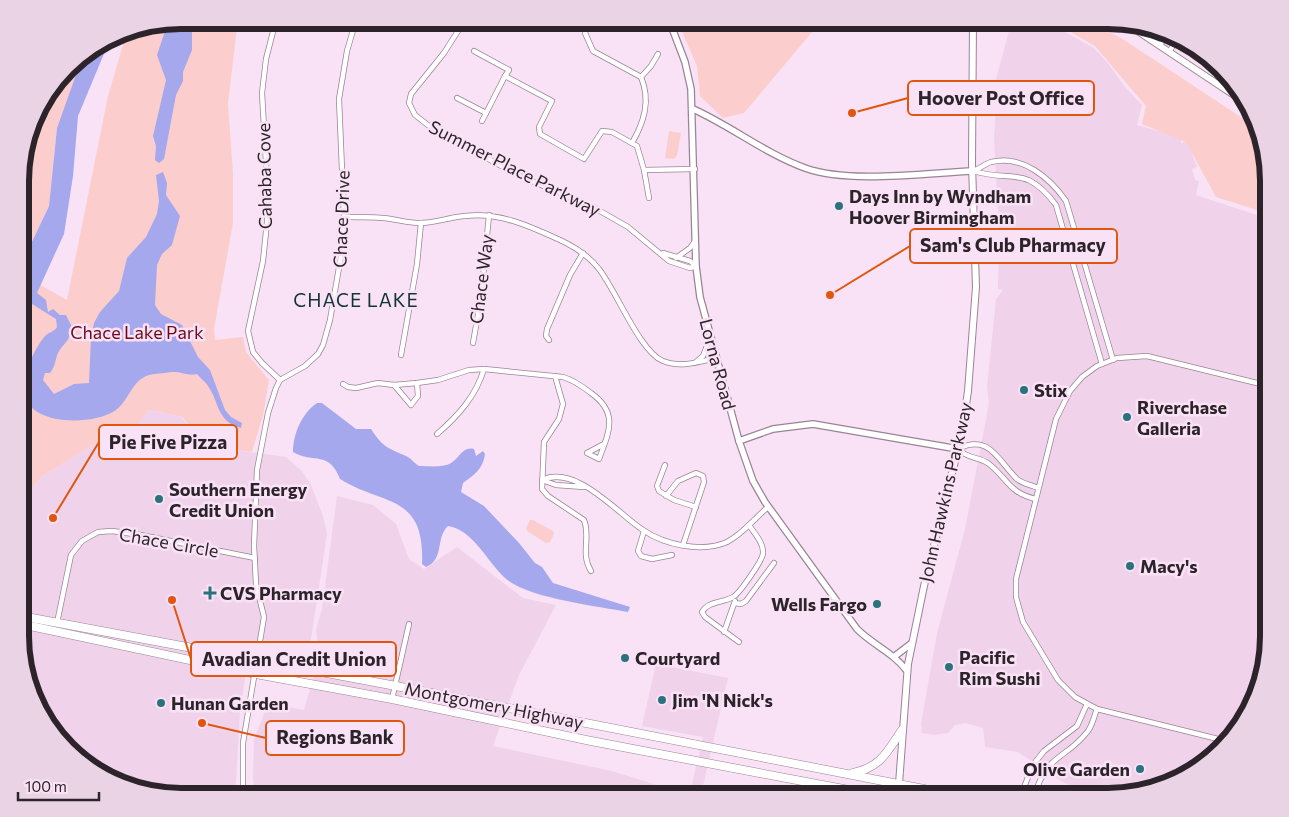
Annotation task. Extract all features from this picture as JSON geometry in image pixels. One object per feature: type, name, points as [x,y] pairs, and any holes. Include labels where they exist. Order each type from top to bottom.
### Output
[{"type":"main road","name":"John Hawkins Parkway","points":[[898,788],[907,671],[958,450],[968,391],[976,287],[973,29]]},
{"type":"main road","points":[[1140,32],[1233,94]]},
{"type":"main road","name":"Montgomery Highway","points":[[29,618],[257,662],[396,686],[922,788]]},
{"type":"main road","name":"Montgomery Highway","points":[[29,626],[256,674],[392,699],[591,741],[839,788]]},
{"type":"main road","points":[[848,774],[873,768],[884,757],[902,730]]},
{"type":"street","name":"Cahaba Cove","points":[[274,29],[268,51],[262,93],[268,187],[265,237],[248,331],[253,352],[280,380]]},
{"type":"street","name":"Chace Drive","points":[[280,380],[313,359],[323,345],[338,280],[344,217],[339,99],[345,61],[354,29]]},
{"type":"street","name":"Summer Place Parkway","points":[[459,29],[444,53],[411,94],[410,108],[415,116],[433,129],[520,176],[593,207],[628,227],[675,264],[690,268],[696,266]]},
{"type":"street","points":[[586,29],[585,33],[593,51],[641,77],[645,119],[632,143]]},
{"type":"street","name":"Lorna Road","points":[[672,29],[685,62],[693,109],[696,266],[700,297],[739,441],[753,481],[768,507],[857,629],[873,644],[895,656],[907,671]]},
{"type":"street","points":[[1160,45],[1163,39]]},
{"type":"street","points":[[1170,52],[1175,44]]},
{"type":"street","points":[[474,51],[509,70],[482,121]]},
{"type":"street","points":[[641,77],[651,66],[658,54]]},
{"type":"street","points":[[505,76],[552,101],[539,127],[540,134],[584,159],[594,139],[602,131],[612,132],[640,149],[649,198]]},
{"type":"street","points":[[457,98],[486,113]]},
{"type":"street","points":[[693,109],[791,162],[819,172],[858,176],[974,171],[986,175],[1002,174],[1033,181],[1045,191],[1056,205],[1102,364]]},
{"type":"street","points":[[974,171],[990,162],[1022,164],[1047,178],[1056,186],[1066,201],[1113,360]]},
{"type":"street","points":[[644,170],[695,169]]},
{"type":"street","points":[[344,217],[383,218],[421,223],[466,215],[489,215],[508,218],[560,240],[583,253],[604,276],[649,352],[657,358],[672,364],[694,363],[716,358]]},
{"type":"street","name":"Chace Way","points":[[472,343],[484,279],[489,215]]},
{"type":"street","points":[[400,355],[417,264],[421,223]]},
{"type":"street","points":[[676,258],[690,248],[696,240]]},
{"type":"street","name":"Summer Place Parkway","points":[[660,252],[690,261],[696,266]]},
{"type":"street","points":[[549,340],[546,336],[547,329],[570,275],[583,253]]},
{"type":"street","points":[[694,363],[703,356],[710,338]]},
{"type":"street","points":[[1220,740],[1097,709],[1075,697],[1058,680],[1032,639],[1019,612],[1016,579],[1056,419],[1070,390],[1082,377],[1102,364],[1131,356],[1157,357],[1260,384]]},
{"type":"street","points":[[437,434],[473,395],[479,385],[484,369]]},
{"type":"street","points":[[342,384],[356,388],[378,383],[394,385],[417,383],[438,380],[469,370],[484,369],[555,376],[571,380],[603,402],[608,414],[610,427],[604,444]]},
{"type":"street","points":[[555,376],[563,404],[559,419],[544,442],[542,489],[548,496],[584,520],[586,531],[584,553],[591,571]]},
{"type":"street","points":[[243,788],[243,743],[264,617],[256,584],[257,470],[271,399],[280,380]]},
{"type":"street","points":[[394,385],[411,405],[418,396],[417,383]]},
{"type":"street","points":[[739,441],[773,429],[813,424],[958,450],[966,457],[988,463],[1013,490],[1036,499]]},
{"type":"street","points":[[958,450],[969,444],[989,448],[1004,461],[1019,481],[1038,488]]},
{"type":"street","points":[[665,465],[658,486],[659,491],[666,496],[696,507]]},
{"type":"street","points":[[666,496],[678,481],[696,473],[701,474],[704,482],[683,545]]},
{"type":"street","points":[[542,480],[549,476],[560,476],[584,487],[599,494],[644,531],[683,545],[700,547],[718,545],[729,541],[768,507]]},
{"type":"street","points":[[542,480],[556,485],[584,487]]},
{"type":"street","points":[[739,642],[704,618],[702,612],[706,606],[733,597],[756,568],[764,551],[749,525]]},
{"type":"street","name":"Chace Circle","points":[[57,623],[71,556],[82,541],[98,532],[112,531],[132,534],[255,558]]},
{"type":"street","points":[[644,531],[638,550],[641,556],[652,559],[672,555]]},
{"type":"street","points":[[735,603],[741,604],[746,600],[774,564]]},
{"type":"street","points":[[756,568],[765,575]]},
{"type":"street","points":[[724,632],[735,603],[733,597]]},
{"type":"street","points":[[392,699],[409,624]]},
{"type":"street","points":[[895,656],[912,643]]},
{"type":"street","points":[[1023,788],[1032,765],[1044,752],[1077,726],[1087,704]]},
{"type":"street","points":[[1036,788],[1039,779],[1055,759],[1083,737],[1089,729],[1097,709]]},
{"type":"shaded area","name":"Riverchase Galleria","points":[[1010,29],[1057,29],[1065,32],[1094,48],[1108,63],[1124,86],[1142,105],[1137,125],[1181,137],[1181,143],[1187,141],[1197,167],[1192,169],[1195,180],[1199,181],[1196,195],[1260,216],[1260,646],[1257,666],[1245,704],[1223,737],[1209,751],[1184,768],[1166,777],[1138,785],[1118,788],[1079,788],[1064,783],[1018,752],[985,747],[983,728],[965,723],[955,725],[948,733],[934,735],[922,733],[921,724],[937,633],[965,529],[989,403],[987,387],[996,299],[1003,290],[998,289],[999,233],[994,137],[997,95],[992,94]]},
{"type":"shaded area","points":[[149,410],[181,417],[206,446],[286,457],[302,471],[311,485],[323,516],[327,534],[308,659],[250,645],[240,712],[236,788],[161,787],[141,783],[113,773],[80,751],[66,737],[44,704],[34,676],[29,636],[29,493],[42,476],[114,432],[132,430]]},
{"type":"shaded area","points":[[337,496],[373,505],[396,524],[409,559],[424,569],[457,547],[523,598],[556,605],[519,675],[493,746],[612,771],[667,788],[254,788],[254,740],[268,703],[304,710],[319,657],[316,630],[322,609]]},
{"type":"shaded area","points":[[656,664],[728,678],[703,786],[713,788],[691,788],[703,737],[642,726]]},
{"type":"green space","name":"Chace Lake Park","points":[[171,29],[237,29],[228,103],[233,173],[233,223],[214,329],[215,340],[243,337],[246,352],[269,380],[263,415],[252,452],[206,446],[182,417],[149,410],[133,430],[114,432],[42,476],[29,493],[29,279],[67,300],[108,96],[125,39]]},
{"type":"green space","points":[[681,29],[814,29],[744,113],[723,118],[700,96],[697,66]]},
{"type":"green space","points":[[1066,29],[1104,29],[1121,38],[1249,122],[1259,161],[1260,211],[1216,197],[1186,142],[1142,124],[1146,106],[1095,46]]},
{"type":"green space","points":[[79,67],[57,128],[49,206],[29,248],[30,161],[37,132],[44,113],[54,96]]},
{"type":"green space","points":[[669,131],[681,133],[677,156],[674,159],[665,158]]},
{"type":"green space","points":[[530,520],[553,531],[554,534],[550,542],[546,543],[527,531],[526,528]]},
{"type":"water","points":[[192,29],[192,50],[183,72],[183,81],[176,95],[164,159],[159,163],[155,160],[156,146],[153,136],[166,80],[157,55],[165,30]]},
{"type":"water","points":[[106,48],[78,116],[73,176],[64,234],[37,293],[46,300],[48,312],[53,309],[60,315],[66,315],[72,327],[68,339],[59,351],[52,370],[50,373],[45,373],[43,380],[54,394],[74,384],[89,383],[91,338],[94,323],[100,312],[119,291],[127,258],[146,237],[157,214],[159,201],[156,175],[163,172],[167,183],[166,195],[180,216],[172,245],[162,254],[157,265],[155,305],[161,314],[182,325],[198,357],[210,370],[225,410],[231,417],[242,423],[241,428],[227,421],[220,411],[212,392],[197,374],[189,375],[176,372],[149,375],[133,387],[123,403],[113,412],[87,420],[55,419],[42,414],[29,404],[29,364],[45,336],[57,327],[56,319],[32,304],[29,310],[29,248],[49,206],[57,128],[79,67]]},
{"type":"water","points":[[317,403],[322,403],[356,429],[371,429],[386,446],[408,457],[419,466],[444,466],[454,461],[467,449],[474,449],[476,456],[483,451],[485,454],[480,468],[463,483],[461,492],[484,506],[535,563],[542,567],[553,583],[630,607],[628,612],[545,596],[514,584],[504,577],[472,539],[457,528],[448,526],[444,531],[436,559],[426,567],[422,564],[421,541],[416,525],[409,513],[386,499],[340,479],[336,470],[326,461],[293,452],[299,424],[307,412]]},
{"type":"place","name":"Hoover Post Office","points":[[852,113]]},
{"type":"place","name":"Days Inn by Wyndham Hoover Birmingham","points":[[839,206]]},
{"type":"place","name":"Sam's Club Pharmacy","points":[[830,295]]},
{"type":"place","name":"Stix","points":[[1024,390]]},
{"type":"place","name":"Riverchase Galleria","points":[[1127,417]]},
{"type":"place","name":"Southern Energy Credit Union","points":[[159,499]]},
{"type":"place","name":"Pie Five Pizza","points":[[53,518]]},
{"type":"place","name":"Macy's","points":[[1130,566]]},
{"type":"place","name":"CVS Pharmacy","points":[[210,593]]},
{"type":"place","name":"Avadian Credit Union","points":[[172,600]]},
{"type":"place","name":"Wells Fargo","points":[[877,604]]},
{"type":"place","name":"Courtyard","points":[[625,658]]},
{"type":"place","name":"Pacific Rim Sushi","points":[[949,667]]},
{"type":"place","name":"Jim 'N Nick's","points":[[662,700]]},
{"type":"place","name":"Hunan Garden","points":[[161,703]]},
{"type":"place","name":"Regions Bank","points":[[202,723]]},
{"type":"place","name":"Olive Garden","points":[[1140,769]]},
{"type":"district","name":"CHACE LAKE","points":[[356,299]]}]
